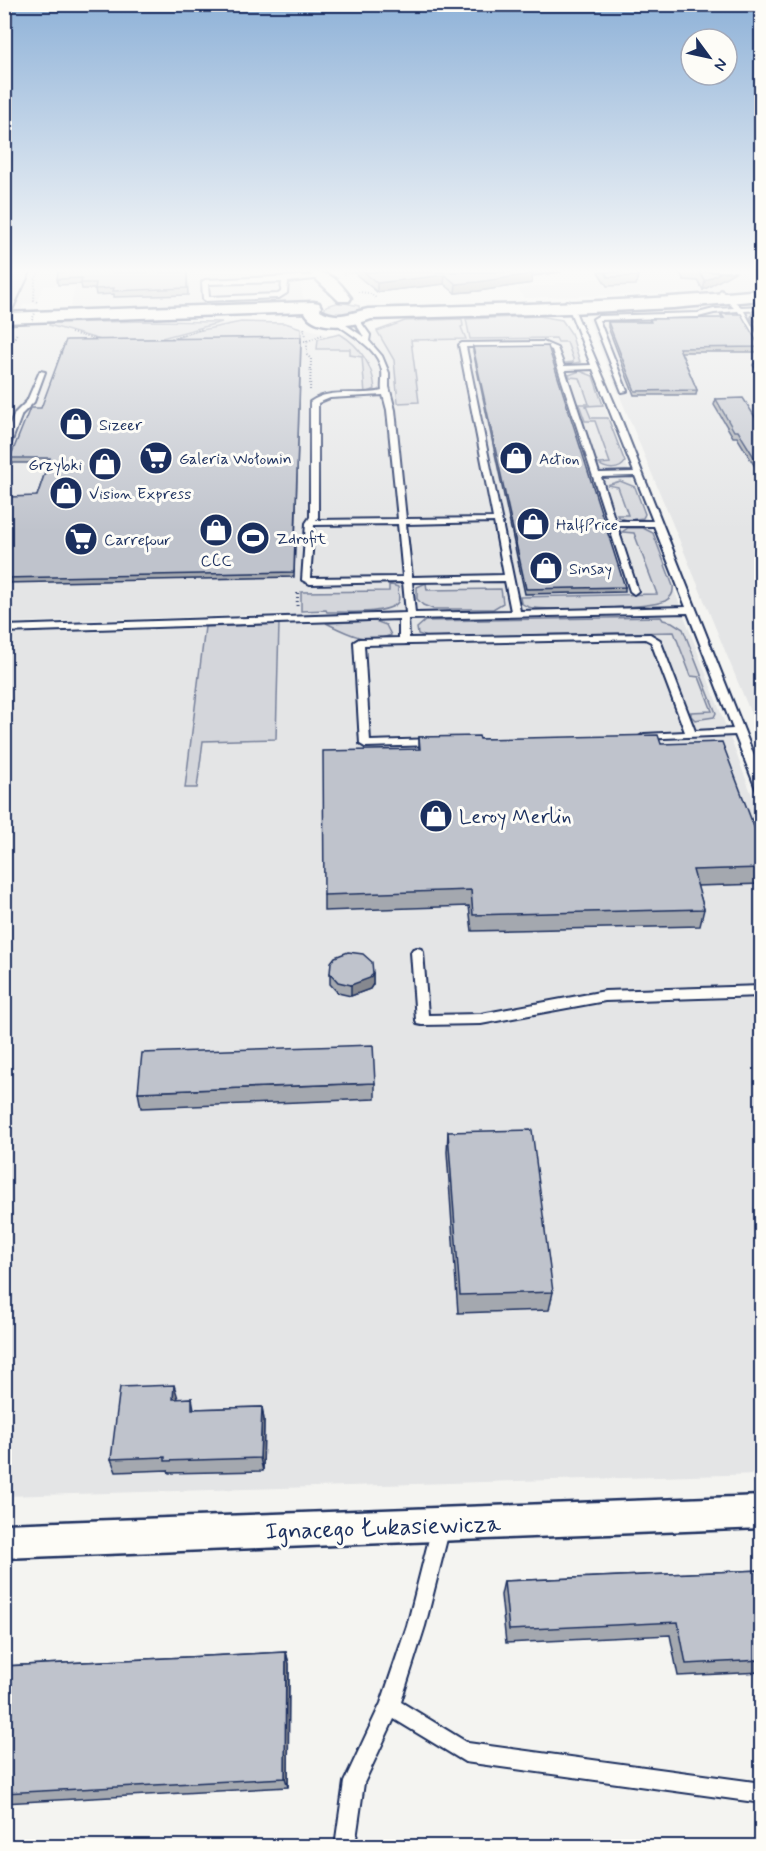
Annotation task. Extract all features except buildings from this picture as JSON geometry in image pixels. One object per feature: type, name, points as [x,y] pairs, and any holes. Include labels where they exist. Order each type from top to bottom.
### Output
[{"type":"street","name":"Ignacego Łukasiewicza","points":[[4,1541],[762,1512]]},
{"type":"lane","points":[[379,358],[386,372],[386,392],[390,398],[392,416],[406,580],[407,616],[404,641]]},
{"type":"lane","points":[[465,358],[516,614]]},
{"type":"lane","points":[[558,358],[634,591]]},
{"type":"lane","points":[[591,358],[762,791]]},
{"type":"lane","points":[[611,358],[624,391]]},
{"type":"lane","points":[[762,362],[757,364],[762,372]]},
{"type":"lane","points":[[561,368],[595,367]]},
{"type":"lane","points":[[4,451],[20,413],[30,402],[42,372]]},
{"type":"lane","points":[[386,392],[364,397],[329,397],[314,402],[315,502],[314,517],[310,523],[306,580],[508,578]]},
{"type":"lane","points":[[597,475],[638,474]]},
{"type":"lane","points":[[310,523],[496,520]]},
{"type":"lane","points":[[613,524],[657,523]]},
{"type":"lane","points":[[4,629],[407,616],[691,610]]},
{"type":"lane","points":[[445,742],[365,744],[359,642],[647,636],[655,640],[691,733]]},
{"type":"lane","points":[[633,737],[738,732]]},
{"type":"lane","points":[[417,952],[422,1020],[481,1019],[605,996],[762,991]]},
{"type":"lane","points":[[345,1846],[354,1782],[390,1706],[416,1626],[442,1525]]},
{"type":"lane","points":[[390,1706],[465,1752],[762,1793]]},
{"type":"path","points":[[303,372],[310,372]]},
{"type":"path","points":[[303,378],[310,378]]},
{"type":"shaded area","points":[[5,358],[580,358],[593,376],[761,819],[761,1474],[5,1496],[4,634],[205,627],[185,788],[197,788],[203,741],[276,739],[280,614],[5,623]]},
{"type":"shaded area","points":[[362,358],[365,358],[372,372],[375,389],[365,394]]},
{"type":"shaded area","points":[[393,358],[413,358],[419,402],[398,403]]},
{"type":"shaded area","points":[[579,358],[580,362],[565,363],[573,362],[573,359]]},
{"type":"shaded area","points":[[604,358],[761,358],[761,738]]},
{"type":"shaded area","points":[[580,371],[593,376],[603,405],[586,406],[591,418],[608,418],[625,462],[620,467],[609,468],[599,464],[610,463],[595,421],[585,421],[579,404],[589,404],[580,378],[569,375]]},
{"type":"shaded area","points":[[620,481],[635,487],[645,514],[643,518],[627,520],[618,517],[617,515],[628,515],[618,487],[607,485]]},
{"type":"shaded area","points":[[628,528],[643,528],[653,533],[673,586],[672,593],[667,600],[640,606],[581,609],[532,608],[521,603],[520,597],[657,594],[634,533],[622,532]]},
{"type":"shaded area","points":[[426,583],[427,590],[501,589],[503,603],[493,609],[433,609],[423,605],[417,599],[417,587]]},
{"type":"shaded area","points":[[389,584],[398,587],[399,599],[393,606],[386,609],[354,612],[301,611],[301,592],[389,591]]},
{"type":"shaded area","points":[[661,617],[683,629],[716,713],[714,717],[695,720],[691,716],[691,712],[712,711],[699,677],[691,676],[674,632],[427,637],[418,634],[417,628],[425,621]]},
{"type":"shaded area","points":[[375,621],[386,625],[391,635],[374,639],[366,638],[349,634],[326,623]]},
{"type":"shaded area","points":[[279,624],[276,739],[203,741],[197,788],[185,788],[205,627]]},
{"type":"place","name":"Sizeer","points":[[76,424]]},
{"type":"place","name":"Galeria Wołomin","points":[[156,458]]},
{"type":"place","name":"Action","points":[[516,458]]},
{"type":"place","name":"Grzybki","points":[[105,464]]},
{"type":"place","name":"Vision Express","points":[[66,493]]},
{"type":"place","name":"HalfPrice","points":[[533,524]]},
{"type":"place","name":"CCC","points":[[216,530]]},
{"type":"place","name":"Zdrofit","points":[[253,538]]},
{"type":"place","name":"Carrefour","points":[[81,539]]},
{"type":"place","name":"Sinsay","points":[[546,568]]},
{"type":"place","name":"Leroy Merlin","points":[[436,816]]}]
